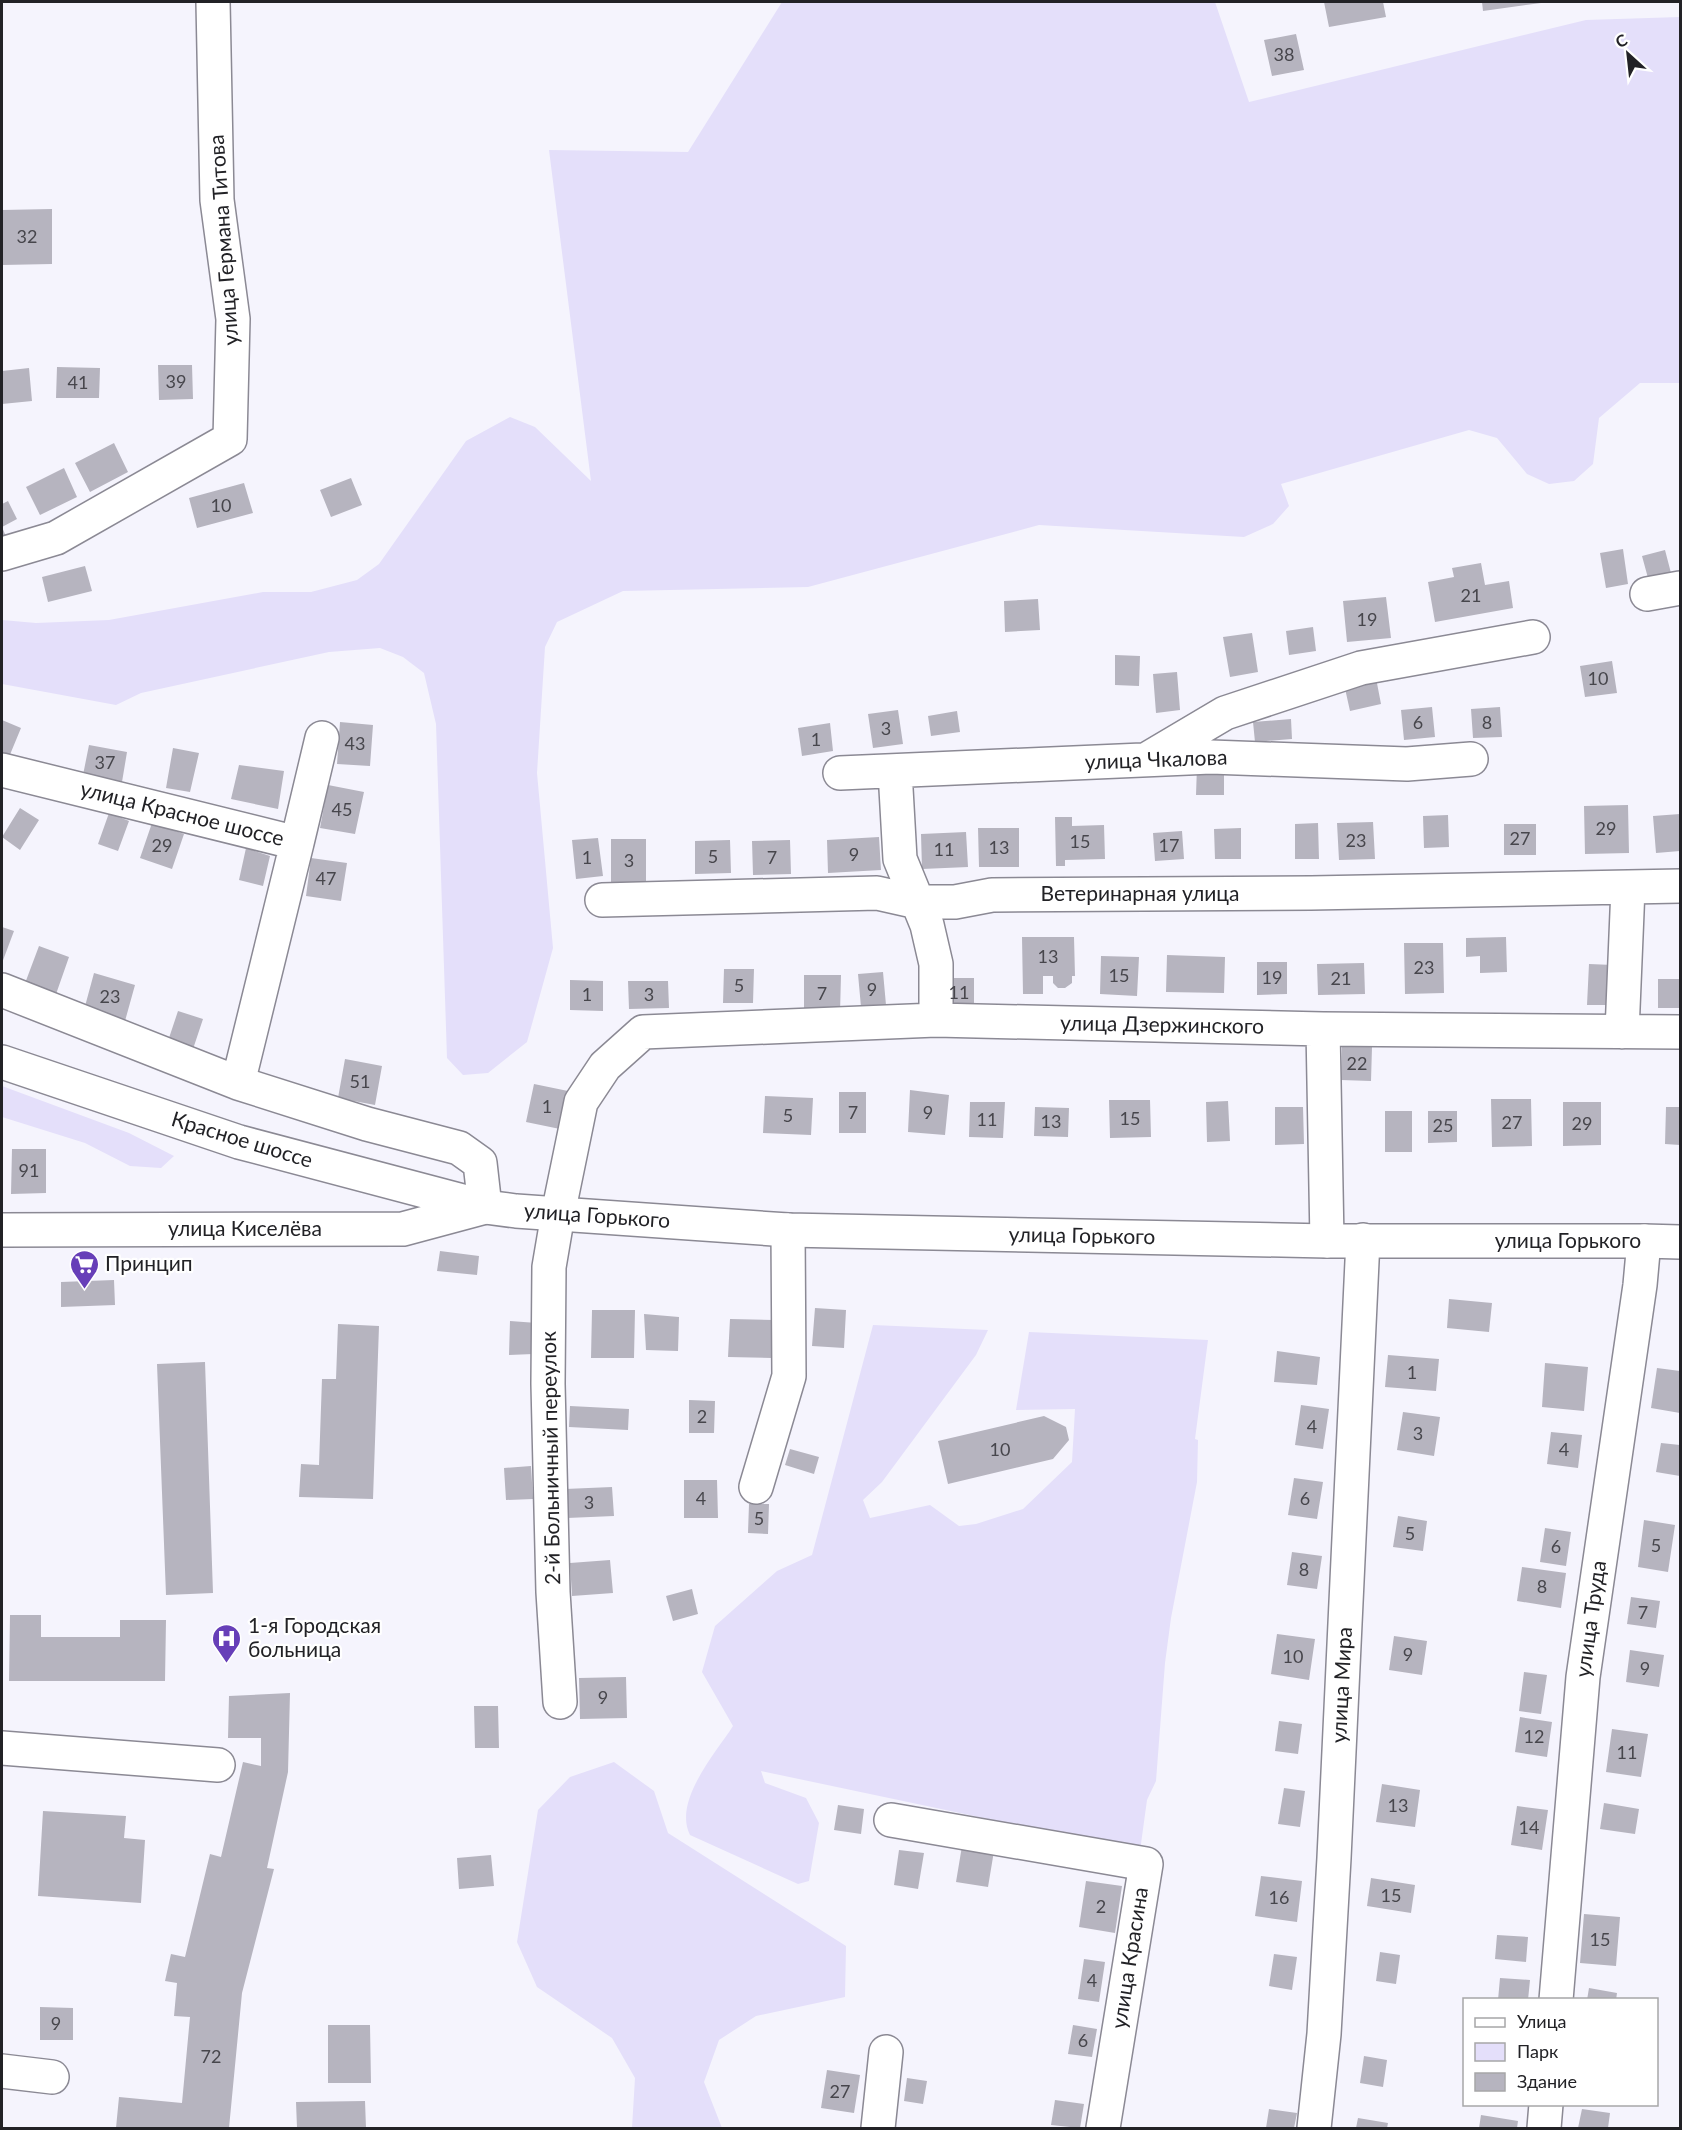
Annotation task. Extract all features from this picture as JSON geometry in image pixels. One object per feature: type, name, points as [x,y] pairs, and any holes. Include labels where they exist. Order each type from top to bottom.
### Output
[{"type":"street","name":"улица Германа Титова","points":[[2,554],[56,538],[230,439],[233,319],[217,200],[213,2]]},
{"type":"street","points":[[1647,594],[1680,588]]},
{"type":"street","points":[[1145,760],[1226,713],[1361,668],[1533,637]]},
{"type":"street","points":[[297,843],[322,738]]},
{"type":"street","name":"улица Чкалова","points":[[840,773],[1211,757],[1407,764],[1471,759]]},
{"type":"street","name":"улица Красное шоссе","points":[[2,770],[297,843],[238,1083]]},
{"type":"street","points":[[896,771],[900,859],[927,926],[936,964],[936,1020]]},
{"type":"street","name":"Ветеринарная улица","points":[[602,900],[877,893],[917,902],[955,902],[992,895],[1311,893],[1680,886]]},
{"type":"street","points":[[1622,1032],[1628,888]]},
{"type":"street","points":[[2,990],[238,1083],[367,1124],[459,1148],[480,1162],[485,1207]]},
{"type":"street","name":"улица Дзержинского","points":[[643,1032],[936,1020],[1323,1029],[1680,1032]]},
{"type":"street","points":[[1323,1029],[1328,1190],[1327,1242]]},
{"type":"street","name":"2-й Больничный переулок","points":[[560,1702],[553,1592],[548,1384],[549,1267],[581,1102],[605,1066],[643,1032]]},
{"type":"street","name":"Красное шоссе","points":[[2,1062],[239,1142],[485,1207]]},
{"type":"street","name":"улица Горького","points":[[485,1207],[788,1230],[1327,1242],[1363,1240],[1680,1242]]},
{"type":"street","name":"улица Киселёва","points":[[2,1230],[403,1229],[485,1207]]},
{"type":"street","points":[[756,1487],[789,1376],[788,1230]]},
{"type":"street","name":"улица Мира","points":[[1314,2128],[1324,2034],[1363,1240]]},
{"type":"street","name":"улица Труда","points":[[1556,1998],[1583,1677],[1640,1285],[1644,1241]]},
{"type":"street","points":[[2,1748],[218,1765]]},
{"type":"street","name":"улица Красина","points":[[891,1820],[1146,1864],[1103,2128]]},
{"type":"street","points":[[878,2128],[886,2052]]},
{"type":"street","points":[[2,2071],[52,2077]]},
{"type":"street","points":[[1544,2128],[1546,2106]]},
{"type":"green space","points":[[782,2],[1215,2],[1249,102],[1586,20],[1680,17],[1680,383],[1640,383],[1599,418],[1593,464],[1574,481],[1549,484],[1527,474],[1497,438],[1469,430],[1281,484],[1289,506],[1273,524],[1244,537],[1039,525],[808,587],[623,591],[557,622],[545,647],[537,773],[553,948],[527,1042],[488,1073],[463,1075],[447,1058],[436,724],[424,673],[403,657],[380,648],[329,652],[141,693],[116,705],[2,684],[2,620],[36,623],[109,620],[263,592],[311,592],[357,580],[379,564],[466,441],[510,417],[535,427],[591,481],[549,150],[688,152]]},
{"type":"green space","points":[[2,1086],[129,1133],[174,1156],[161,1168],[130,1166],[85,1143],[2,1117]]},
{"type":"green space","points":[[873,1325],[988,1330],[976,1355],[882,1482],[863,1500],[870,1518],[930,1505],[959,1526],[976,1524],[1023,1509],[1072,1462],[1075,1409],[1016,1410],[1029,1332],[1208,1340],[1195,1439],[1198,1440],[1197,1482],[1171,1618],[1165,1663],[1156,1781],[1147,1800],[1140,1851],[761,1771],[765,1783],[806,1798],[819,1823],[809,1881],[798,1884],[690,1835],[686,1822],[691,1793],[698,1778],[733,1726],[702,1672],[715,1626],[777,1571],[812,1555]]},
{"type":"green space","points":[[614,1762],[654,1791],[668,1833],[846,1946],[845,1997],[756,2016],[719,2040],[704,2082],[722,2128],[632,2128],[635,2078],[612,2038],[537,1987],[517,1942],[538,1810],[570,1777]]},
{"type":"building","points":[[1324,2],[1383,2],[1386,17],[1329,27]]},
{"type":"building","points":[[1482,2],[1541,2],[1541,3],[1483,11]]},
{"type":"building","points":[[1296,34],[1304,70],[1272,76],[1264,40]]},
{"type":"building","points":[[52,209],[52,264],[2,265],[2,210]]},
{"type":"building","points":[[158,365],[192,365],[193,399],[159,400]]},
{"type":"building","points":[[57,367],[100,368],[99,398],[56,398]]},
{"type":"building","points":[[29,368],[32,401],[2,404],[2,371]]},
{"type":"building","points":[[114,443],[128,472],[90,492],[75,463]]},
{"type":"building","points":[[64,468],[77,497],[40,515],[26,487]]},
{"type":"building","points":[[351,478],[362,505],[331,517],[320,490]]},
{"type":"building","points":[[244,483],[253,513],[197,528],[189,498]]},
{"type":"building","points":[[8,501],[17,519],[2,527],[2,504]]},
{"type":"building","points":[[2,527],[7,539],[2,542]]},
{"type":"building","points":[[1623,549],[1628,584],[1606,588],[1600,553]]},
{"type":"building","points":[[1665,550],[1671,573],[1648,578],[1642,556]]},
{"type":"building","points":[[1481,563],[1485,585],[1509,581],[1513,608],[1435,622],[1428,582],[1454,577],[1452,568]]},
{"type":"building","points":[[85,566],[92,591],[48,602],[42,577]]},
{"type":"building","points":[[1386,597],[1391,638],[1347,642],[1343,601]]},
{"type":"building","points":[[1038,599],[1040,630],[1005,632],[1004,601]]},
{"type":"building","points":[[1313,627],[1316,651],[1289,655],[1286,631]]},
{"type":"building","points":[[1252,633],[1258,672],[1230,677],[1223,637]]},
{"type":"building","points":[[1115,655],[1140,656],[1139,686],[1115,685]]},
{"type":"building","points":[[1612,661],[1617,693],[1585,697],[1580,666]]},
{"type":"building","points":[[1177,672],[1180,710],[1156,713],[1153,674]]},
{"type":"building","points":[[1376,678],[1381,704],[1350,711],[1344,684]]},
{"type":"building","points":[[1432,707],[1435,737],[1404,740],[1401,710]]},
{"type":"building","points":[[1500,707],[1502,737],[1473,738],[1471,709]]},
{"type":"building","points":[[898,710],[903,744],[873,748],[868,714]]},
{"type":"building","points":[[957,711],[960,732],[931,736],[928,716]]},
{"type":"building","points":[[1291,719],[1292,739],[1255,742],[1253,722]]},
{"type":"building","points":[[2,720],[21,728],[9,757],[2,754]]},
{"type":"building","points":[[340,722],[373,725],[370,766],[337,764]]},
{"type":"building","points":[[830,723],[833,751],[802,756],[798,728]]},
{"type":"building","points":[[89,745],[127,752],[122,782],[83,775]]},
{"type":"building","points":[[173,748],[199,753],[190,792],[166,788]]},
{"type":"building","points":[[239,765],[284,771],[278,809],[231,799]]},
{"type":"building","points":[[1197,766],[1224,766],[1224,795],[1196,795]]},
{"type":"building","points":[[328,785],[364,792],[355,834],[320,828]]},
{"type":"building","points":[[1628,805],[1629,853],[1585,854],[1584,806]]},
{"type":"building","points":[[20,808],[39,820],[20,850],[2,837]]},
{"type":"building","points":[[109,813],[129,821],[118,851],[98,844]]},
{"type":"building","points":[[1680,814],[1680,851],[1656,853],[1653,816]]},
{"type":"building","points":[[1448,815],[1449,847],[1424,848],[1423,816]]},
{"type":"building","points":[[1055,817],[1072,817],[1072,826],[1104,825],[1105,859],[1065,860],[1065,866],[1056,866]]},
{"type":"building","points":[[1373,822],[1375,859],[1339,860],[1337,823]]},
{"type":"building","points":[[152,823],[184,834],[172,869],[140,858]]},
{"type":"building","points":[[1318,823],[1319,859],[1295,859],[1295,824]]},
{"type":"building","points":[[1504,824],[1536,824],[1536,855],[1504,855]]},
{"type":"building","points":[[978,828],[1019,828],[1019,867],[979,867]]},
{"type":"building","points":[[1241,828],[1241,859],[1215,859],[1214,829]]},
{"type":"building","points":[[1182,831],[1184,859],[1155,861],[1153,833]]},
{"type":"building","points":[[966,832],[968,867],[922,869],[921,834]]},
{"type":"building","points":[[879,837],[881,870],[828,873],[827,840]]},
{"type":"building","points":[[598,838],[603,876],[576,879],[572,840]]},
{"type":"building","points":[[611,839],[646,839],[646,882],[611,882]]},
{"type":"building","points":[[730,840],[731,873],[695,874],[695,841]]},
{"type":"building","points":[[790,840],[791,874],[753,875],[752,841]]},
{"type":"building","points":[[246,848],[270,856],[263,886],[239,880]]},
{"type":"building","points":[[311,858],[347,863],[341,901],[306,896]]},
{"type":"building","points":[[2,927],[14,931],[2,963]]},
{"type":"building","points":[[1022,937],[1074,937],[1075,976],[1072,976],[1072,983],[1065,988],[1058,988],[1053,983],[1053,976],[1043,976],[1043,994],[1023,994]]},
{"type":"building","points":[[1506,937],[1507,972],[1480,973],[1480,956],[1466,957],[1466,938]]},
{"type":"building","points":[[1404,943],[1443,943],[1444,993],[1405,994]]},
{"type":"building","points":[[39,946],[69,957],[55,997],[24,986]]},
{"type":"building","points":[[1167,955],[1225,957],[1224,993],[1166,992]]},
{"type":"building","points":[[1101,956],[1139,957],[1137,996],[1100,994]]},
{"type":"building","points":[[1257,962],[1287,962],[1287,994],[1257,995]]},
{"type":"building","points":[[1364,963],[1365,994],[1318,995],[1317,964]]},
{"type":"building","points":[[1589,964],[1613,965],[1612,1005],[1587,1005]]},
{"type":"building","points":[[724,969],[754,969],[753,1003],[723,1003]]},
{"type":"building","points":[[883,972],[886,1005],[861,1007],[858,974]]},
{"type":"building","points":[[94,973],[135,985],[125,1021],[84,1010]]},
{"type":"building","points":[[804,975],[841,975],[840,1013],[804,1013]]},
{"type":"building","points":[[943,978],[974,978],[974,1008],[944,1008]]},
{"type":"building","points":[[1658,979],[1680,979],[1680,1008],[1658,1008]]},
{"type":"building","points":[[570,980],[603,981],[603,1011],[570,1010]]},
{"type":"building","points":[[628,981],[668,981],[669,1008],[629,1009]]},
{"type":"building","points":[[178,1011],[203,1019],[193,1049],[168,1041]]},
{"type":"building","points":[[1342,1046],[1372,1047],[1371,1081],[1341,1080]]},
{"type":"building","points":[[345,1059],[382,1066],[375,1105],[338,1098]]},
{"type":"building","points":[[534,1084],[568,1091],[560,1129],[526,1122]]},
{"type":"building","points":[[910,1090],[949,1095],[945,1135],[908,1132]]},
{"type":"building","points":[[839,1092],[866,1092],[866,1133],[839,1133]]},
{"type":"building","points":[[765,1096],[813,1098],[811,1135],[763,1133]]},
{"type":"building","points":[[1491,1099],[1531,1099],[1532,1146],[1492,1147]]},
{"type":"building","points":[[1109,1100],[1150,1100],[1151,1137],[1110,1138]]},
{"type":"building","points":[[1228,1101],[1230,1141],[1207,1142],[1206,1102]]},
{"type":"building","points":[[970,1102],[1005,1102],[1003,1138],[969,1137]]},
{"type":"building","points":[[1563,1102],[1601,1102],[1601,1145],[1563,1146]]},
{"type":"building","points":[[1035,1107],[1069,1108],[1068,1137],[1034,1136]]},
{"type":"building","points":[[1275,1107],[1303,1107],[1304,1144],[1275,1145]]},
{"type":"building","points":[[1666,1107],[1680,1107],[1680,1145],[1665,1144]]},
{"type":"building","points":[[1385,1111],[1412,1111],[1412,1152],[1385,1152]]},
{"type":"building","points":[[1428,1111],[1457,1111],[1457,1142],[1428,1143]]},
{"type":"building","points":[[12,1149],[46,1149],[46,1193],[11,1194]]},
{"type":"building","points":[[440,1251],[479,1256],[477,1275],[437,1271]]},
{"type":"building","points":[[114,1280],[115,1305],[61,1307],[61,1282]]},
{"type":"building","points":[[1449,1299],[1492,1303],[1489,1332],[1447,1328]]},
{"type":"building","points":[[815,1308],[846,1310],[844,1348],[812,1346]]},
{"type":"building","points":[[592,1310],[635,1310],[634,1358],[591,1358]]},
{"type":"building","points":[[644,1314],[679,1317],[678,1351],[646,1350]]},
{"type":"building","points":[[730,1319],[773,1320],[772,1358],[728,1357]]},
{"type":"building","points":[[510,1321],[537,1323],[533,1354],[509,1355]]},
{"type":"building","points":[[338,1324],[379,1326],[373,1499],[299,1497],[301,1464],[319,1465],[322,1379],[336,1379]]},
{"type":"building","points":[[1277,1351],[1320,1357],[1317,1385],[1274,1382]]},
{"type":"building","points":[[1388,1355],[1439,1359],[1436,1391],[1385,1387]]},
{"type":"building","points":[[205,1362],[213,1593],[166,1595],[157,1364]]},
{"type":"building","points":[[1545,1363],[1588,1367],[1584,1411],[1542,1407]]},
{"type":"building","points":[[1657,1368],[1680,1371],[1680,1413],[1651,1408]]},
{"type":"building","points":[[689,1400],[715,1401],[714,1433],[689,1433]]},
{"type":"building","points":[[1301,1405],[1329,1409],[1323,1449],[1295,1445]]},
{"type":"building","points":[[570,1406],[629,1409],[628,1430],[569,1427]]},
{"type":"building","points":[[1403,1412],[1440,1417],[1434,1456],[1397,1450]]},
{"type":"building","points":[[1044,1416],[1066,1427],[1069,1440],[1053,1459],[948,1484],[938,1441]]},
{"type":"building","points":[[1551,1432],[1582,1435],[1578,1468],[1547,1464]]},
{"type":"building","points":[[1661,1443],[1680,1445],[1680,1476],[1656,1472]]},
{"type":"building","points":[[790,1449],[819,1457],[814,1474],[785,1465]]},
{"type":"building","points":[[531,1466],[533,1499],[506,1500],[504,1468]]},
{"type":"building","points":[[1294,1478],[1323,1482],[1317,1519],[1288,1515]]},
{"type":"building","points":[[684,1480],[717,1480],[718,1518],[684,1518]]},
{"type":"building","points":[[612,1487],[614,1516],[567,1518],[565,1489]]},
{"type":"building","points":[[749,1504],[769,1504],[768,1534],[748,1533]]},
{"type":"building","points":[[1398,1516],[1427,1521],[1423,1551],[1393,1547]]},
{"type":"building","points":[[1644,1520],[1675,1525],[1668,1572],[1638,1567]]},
{"type":"building","points":[[1545,1528],[1571,1532],[1566,1566],[1540,1562]]},
{"type":"building","points":[[1292,1552],[1322,1556],[1317,1589],[1287,1585]]},
{"type":"building","points":[[610,1560],[613,1593],[572,1596],[570,1563]]},
{"type":"building","points":[[1522,1567],[1566,1573],[1561,1608],[1517,1601]]},
{"type":"building","points":[[692,1589],[698,1614],[673,1621],[666,1596]]},
{"type":"building","points":[[1631,1597],[1660,1601],[1656,1628],[1627,1624]]},
{"type":"building","points":[[10,1615],[41,1615],[41,1637],[120,1637],[120,1620],[166,1620],[165,1681],[9,1681]]},
{"type":"building","points":[[1277,1634],[1315,1639],[1309,1680],[1271,1674]]},
{"type":"building","points":[[1394,1636],[1427,1641],[1422,1675],[1389,1670]]},
{"type":"building","points":[[1630,1650],[1664,1655],[1659,1687],[1626,1682]]},
{"type":"building","points":[[1524,1672],[1547,1675],[1541,1714],[1519,1711]]},
{"type":"building","points":[[626,1677],[627,1718],[580,1719],[579,1678]]},
{"type":"building","points":[[290,1693],[288,1772],[267,1868],[274,1869],[242,1993],[229,2128],[116,2128],[119,2097],[182,2103],[190,2017],[174,2016],[177,1983],[165,1981],[171,1954],[185,1957],[210,1854],[221,1857],[243,1762],[261,1766],[261,1738],[228,1738],[229,1696]]},
{"type":"building","points":[[474,1706],[498,1706],[499,1748],[475,1748]]},
{"type":"building","points":[[1520,1717],[1552,1722],[1547,1757],[1515,1752]]},
{"type":"building","points":[[1279,1721],[1302,1724],[1298,1754],[1275,1751]]},
{"type":"building","points":[[1612,1729],[1648,1734],[1641,1777],[1606,1772]]},
{"type":"building","points":[[1382,1784],[1420,1790],[1415,1827],[1376,1822]]},
{"type":"building","points":[[1284,1788],[1305,1791],[1300,1827],[1278,1824]]},
{"type":"building","points":[[1604,1803],[1639,1809],[1635,1834],[1600,1829]]},
{"type":"building","points":[[838,1805],[864,1809],[861,1834],[834,1830]]},
{"type":"building","points":[[1517,1806],[1548,1810],[1542,1850],[1511,1845]]},
{"type":"building","points":[[43,1811],[126,1816],[124,1838],[145,1840],[141,1903],[38,1896]]},
{"type":"building","points":[[962,1846],[994,1851],[988,1887],[956,1882]]},
{"type":"building","points":[[899,1850],[924,1853],[918,1889],[894,1885]]},
{"type":"building","points":[[491,1855],[494,1886],[459,1889],[457,1858]]},
{"type":"building","points":[[1261,1876],[1302,1881],[1297,1922],[1255,1916]]},
{"type":"building","points":[[1371,1878],[1415,1885],[1411,1913],[1367,1906]]},
{"type":"building","points":[[1086,1881],[1122,1886],[1115,1933],[1079,1927]]},
{"type":"building","points":[[1584,1914],[1620,1917],[1616,1966],[1580,1963]]},
{"type":"building","points":[[1497,1935],[1528,1937],[1526,1962],[1495,1959]]},
{"type":"building","points":[[1380,1952],[1400,1955],[1396,1984],[1376,1981]]},
{"type":"building","points":[[1274,1954],[1297,1957],[1292,1990],[1269,1986]]},
{"type":"building","points":[[1084,1959],[1105,1962],[1099,2002],[1078,1999]]},
{"type":"building","points":[[1500,1978],[1530,1980],[1528,1998],[1498,1998]]},
{"type":"building","points":[[1589,1988],[1617,1993],[1616,1998],[1587,1998]]},
{"type":"building","points":[[40,2007],[73,2008],[73,2040],[40,2040]]},
{"type":"building","points":[[328,2025],[370,2025],[371,2083],[328,2083]]},
{"type":"building","points":[[1073,2025],[1097,2029],[1092,2057],[1068,2054]]},
{"type":"building","points":[[1364,2056],[1387,2060],[1383,2087],[1360,2083]]},
{"type":"building","points":[[827,2070],[860,2075],[854,2113],[821,2108]]},
{"type":"building","points":[[907,2078],[927,2081],[923,2104],[904,2101]]},
{"type":"building","points":[[1055,2100],[1084,2104],[1080,2128],[1051,2125]]},
{"type":"building","points":[[365,2101],[366,2128],[297,2128],[296,2102]]},
{"type":"building","points":[[1269,2109],[1297,2113],[1294,2128],[1266,2128]]},
{"type":"building","points":[[1582,2109],[1610,2113],[1608,2128],[1578,2128]]},
{"type":"building","points":[[1481,2115],[1518,2121],[1517,2128],[1479,2128]]},
{"type":"building","points":[[1358,2118],[1388,2123],[1387,2128],[1356,2128]]},
{"type":"place","name":"Принцип","points":[[84,1290]]},
{"type":"place","name":"1-я Городская больница","points":[[227,1664]]}]
